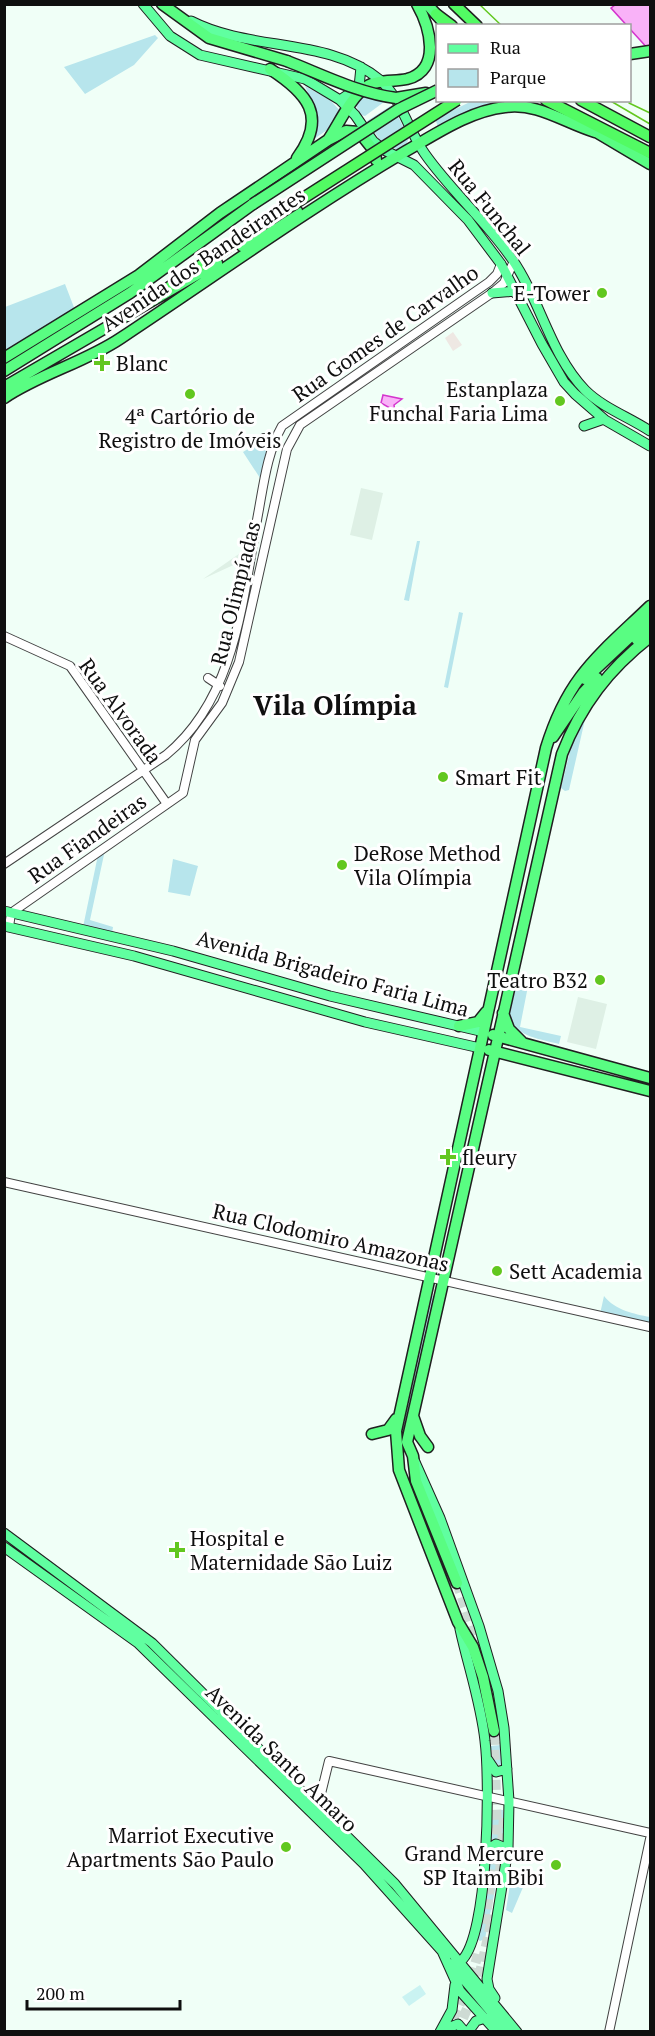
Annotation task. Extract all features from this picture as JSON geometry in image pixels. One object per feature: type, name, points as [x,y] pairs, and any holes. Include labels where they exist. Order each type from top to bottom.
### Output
[{"type":"highway","points":[[163,4],[209,38],[287,61],[376,95],[410,97],[436,90]]},
{"type":"highway","points":[[328,140],[345,104],[363,88],[414,76],[427,64],[431,48],[430,36],[417,4]]},
{"type":"highway","points":[[427,4],[444,24]]},
{"type":"highway","points":[[454,4],[475,24]]},
{"type":"highway","points":[[436,14],[449,24]]},
{"type":"highway","points":[[631,54],[651,51]]},
{"type":"highway","points":[[270,69],[301,92],[311,113],[311,127],[304,147],[284,169]]},
{"type":"highway","points":[[139,275],[157,268],[214,226],[249,207],[399,110],[436,91]]},
{"type":"highway","points":[[152,299],[247,234],[454,102]]},
{"type":"highway","points":[[547,102],[651,164]]},
{"type":"highway","points":[[548,102],[651,153]]},
{"type":"highway","points":[[585,102],[651,137]]},
{"type":"highway","name":"Avenida dos Bandeirantes","points":[[4,398],[27,383],[106,348],[367,173],[478,114],[516,106],[538,110],[595,132]]},
{"type":"highway","points":[[328,140],[351,130],[362,134],[376,154],[375,163],[367,173]]},
{"type":"highway","name":"Avenida dos Bandeirantes","points":[[4,358],[139,275],[220,213],[328,140]]},
{"type":"highway","name":"Avenida dos Bandeirantes","points":[[4,387],[152,299],[198,276],[321,198],[348,185]]},
{"type":"highway","name":"Avenida dos Bandeirantes","points":[[4,371],[135,289],[249,207]]},
{"type":"highway","points":[[494,1731],[480,1667],[470,1638],[458,1622],[399,1470],[395,1440],[546,748],[556,717],[580,675],[651,606]]},
{"type":"highway","points":[[556,717],[581,683],[651,618]]},
{"type":"highway","points":[[546,748],[590,685],[651,627]]},
{"type":"highway","points":[[562,754],[576,721],[593,692],[651,637]]},
{"type":"highway","points":[[457,1583],[416,1481],[413,1456],[407,1442],[503,1012],[575,704]]},
{"type":"highway","points":[[459,1026],[478,1022],[490,1004]]},
{"type":"highway","points":[[503,1012],[509,1029],[525,1043]]},
{"type":"highway","name":"Avenida Brigadeiro Faria Lima","points":[[484,1032],[651,1078]]},
{"type":"highway","name":"Avenida Brigadeiro Faria Lima","points":[[480,1048],[651,1091]]},
{"type":"highway","points":[[488,1080],[501,1063],[520,1058]]},
{"type":"highway","points":[[560,1068],[591,1073],[596,1070],[594,1062]]},
{"type":"highway","points":[[608,1066],[609,1080]]},
{"type":"highway","points":[[372,1434],[388,1430],[399,1414]]},
{"type":"highway","points":[[413,1416],[420,1436],[428,1447]]},
{"type":"main road","points":[[143,4],[170,36],[200,55],[270,69],[305,79],[345,104],[359,87],[361,67]]},
{"type":"main road","points":[[163,4],[213,31],[257,43],[333,55],[361,67],[383,82]]},
{"type":"main road","name":"Rua Funchal","points":[[383,82],[418,144],[514,261],[579,383],[601,402],[651,431]]},
{"type":"main road","name":"Rua Funchal","points":[[345,104],[373,141],[414,165],[445,194],[501,264],[564,382],[604,419],[651,446]]},
{"type":"main road","points":[[492,293],[516,291]]},
{"type":"main road","points":[[542,344],[550,342],[564,358]]},
{"type":"main road","points":[[584,426],[604,419]]},
{"type":"main road","name":"Avenida Brigadeiro Faria Lima","points":[[8,912],[165,949],[484,1032]]},
{"type":"main road","name":"Avenida Brigadeiro Faria Lima","points":[[7,926],[134,956],[390,1028],[480,1048]]},
{"type":"main road","points":[[213,979],[221,971],[239,970]]},
{"type":"main road","points":[[390,1028],[397,1011]]},
{"type":"main road","points":[[413,1456],[440,1518],[479,1626],[502,1708],[509,1801],[508,1849],[487,1974],[489,1989],[524,2031]]},
{"type":"main road","name":"Avenida Santo Amaro","points":[[4,1533],[147,1639],[244,1740],[395,1884],[517,2031]]},
{"type":"main road","name":"Avenida Santo Amaro","points":[[4,1547],[138,1643],[244,1740]]},
{"type":"main road","points":[[458,1622],[482,1721],[487,1758],[485,1852],[471,1944],[461,1961]]},
{"type":"main road","points":[[487,1758],[496,1772],[507,1769]]},
{"type":"main road","name":"Avenida Santo Amaro","points":[[317,1812],[446,1957],[455,1983],[497,2031]]},
{"type":"main road","points":[[485,1852],[495,1845],[508,1849]]},
{"type":"main road","points":[[446,1957],[508,2031]]},
{"type":"main road","points":[[441,2031],[452,2010],[455,1983]]},
{"type":"main road","points":[[441,2031],[450,2025],[458,2024],[466,2031],[476,2021],[485,2018]]},
{"type":"street","name":"Rua Gomes de Carvalho","points":[[300,425],[492,293],[508,276],[514,261]]},
{"type":"street","name":"Rua Gomes de Carvalho","points":[[282,426],[489,282],[497,274],[501,264]]},
{"type":"street","name":"Rua Olimpíadas","points":[[183,793],[195,740],[222,703],[238,662],[287,449],[300,425]]},
{"type":"street","name":"Rua Olimpíadas","points":[[4,864],[172,750],[199,719],[220,686],[227,667],[273,444],[282,426]]},
{"type":"street","points":[[264,438],[269,438],[273,444]]},
{"type":"street","name":"Rua Alvorada","points":[[4,636],[70,666],[167,804]]},
{"type":"street","points":[[208,678],[220,686]]},
{"type":"street","points":[[172,750],[183,751],[189,763]]},
{"type":"street","name":"Rua Fiandeiras","points":[[8,912],[183,793]]},
{"type":"street","points":[[7,926],[8,912]]},
{"type":"street","name":"Rua Clodomiro Amazonas","points":[[4,1182],[651,1327]]},
{"type":"street","points":[[317,1812],[329,1761],[651,1833]]},
{"type":"street","points":[[609,2031],[651,1839]]},
{"type":"shaded area","points":[[615,5],[650,5],[650,51],[631,30],[631,24],[626,24],[611,8]]},
{"type":"shaded area","points":[[453,332],[462,345],[453,351],[445,338]]},
{"type":"shaded area","points":[[383,395],[402,399],[394,405],[395,411],[381,403]]},
{"type":"shaded area","points":[[361,488],[383,493],[372,540],[350,535]]},
{"type":"shaded area","points":[[246,549],[227,657],[240,562],[203,579]]},
{"type":"shaded area","points":[[578,997],[607,1004],[596,1049],[567,1042]]},
{"type":"shaded area","points":[[420,1985],[426,1994],[409,2006],[402,1997]]},
{"type":"green space","points":[[155,35],[158,38],[134,65],[85,94],[64,67]]},
{"type":"green space","points":[[305,86],[330,100],[346,117],[314,139],[316,112]]},
{"type":"green space","points":[[376,86],[384,92],[384,102],[365,116],[361,115],[356,106],[357,101]]},
{"type":"green space","points":[[470,102],[497,102],[439,129],[435,119]]},
{"type":"green space","points":[[392,105],[409,138],[406,145],[398,150],[381,142],[367,121]]},
{"type":"green space","points":[[65,284],[75,310],[6,350],[5,307]]},
{"type":"green space","points":[[264,439],[268,445],[260,478],[243,452]]},
{"type":"green space","points":[[417,541],[420,541],[409,601],[404,600]]},
{"type":"green space","points":[[459,612],[463,613],[448,688],[444,687]]},
{"type":"green space","points":[[586,715],[569,790],[565,791],[561,788],[573,739]]},
{"type":"green space","points":[[105,850],[90,920],[113,927],[112,933],[83,927],[98,855]]},
{"type":"green space","points":[[173,859],[198,866],[190,896],[168,892]]},
{"type":"green space","points":[[518,979],[529,981],[520,1027],[561,1036],[559,1044],[524,1034],[508,1019]]},
{"type":"green space","points":[[431,1296],[435,1296],[404,1433],[401,1432]]},
{"type":"green space","points":[[604,1296],[619,1308],[650,1317],[650,1325],[600,1314]]},
{"type":"green space","points":[[501,1745],[503,1766],[494,1767],[490,1746]]},
{"type":"green space","points":[[488,1810],[503,1810],[503,1828],[498,1876],[485,1939],[480,1941],[477,1939]]},
{"type":"green space","points":[[511,1878],[524,1885],[512,1913],[506,1910]]},
{"type":"tunnel","points":[[457,1583],[483,1659],[502,1744]]},
{"type":"tunnel","points":[[485,1924],[497,1830],[494,1734]]},
{"type":"tunnel","points":[[500,1873],[504,1817]]},
{"type":"tunnel","points":[[457,2032],[477,1986],[493,1915]]},
{"type":"tunnel","points":[[447,2032],[470,1982],[478,1954]]},
{"type":"railway","points":[[479,4],[500,24]]},
{"type":"railway","points":[[612,102],[650,124]]},
{"type":"railway","points":[[629,103],[650,113]]},
{"type":"place","name":"E-Tower","points":[[602,293]]},
{"type":"place","name":"Blanc","points":[[102,363]]},
{"type":"place","name":"4ª Cartório de Registro de Imóveis","points":[[190,394]]},
{"type":"place","name":"Estanplaza Funchal Faria Lima","points":[[560,401]]},
{"type":"place","name":"Smart Fit","points":[[443,777]]},
{"type":"place","name":"DeRose Method Vila Olímpia","points":[[342,865]]},
{"type":"place","name":"Teatro B32","points":[[600,980]]},
{"type":"place","name":"fleury","points":[[448,1157]]},
{"type":"place","name":"Sett Academia","points":[[497,1271]]},
{"type":"place","name":"Hospital e Maternidade São Luiz","points":[[177,1550]]},
{"type":"place","name":"Marriot Executive Apartments São Paulo","points":[[286,1847]]},
{"type":"place","name":"Grand Mercure SP Itaim Bibi","points":[[556,1865]]},
{"type":"district","name":"Vila Olímpia","points":[[335,705]]}]
